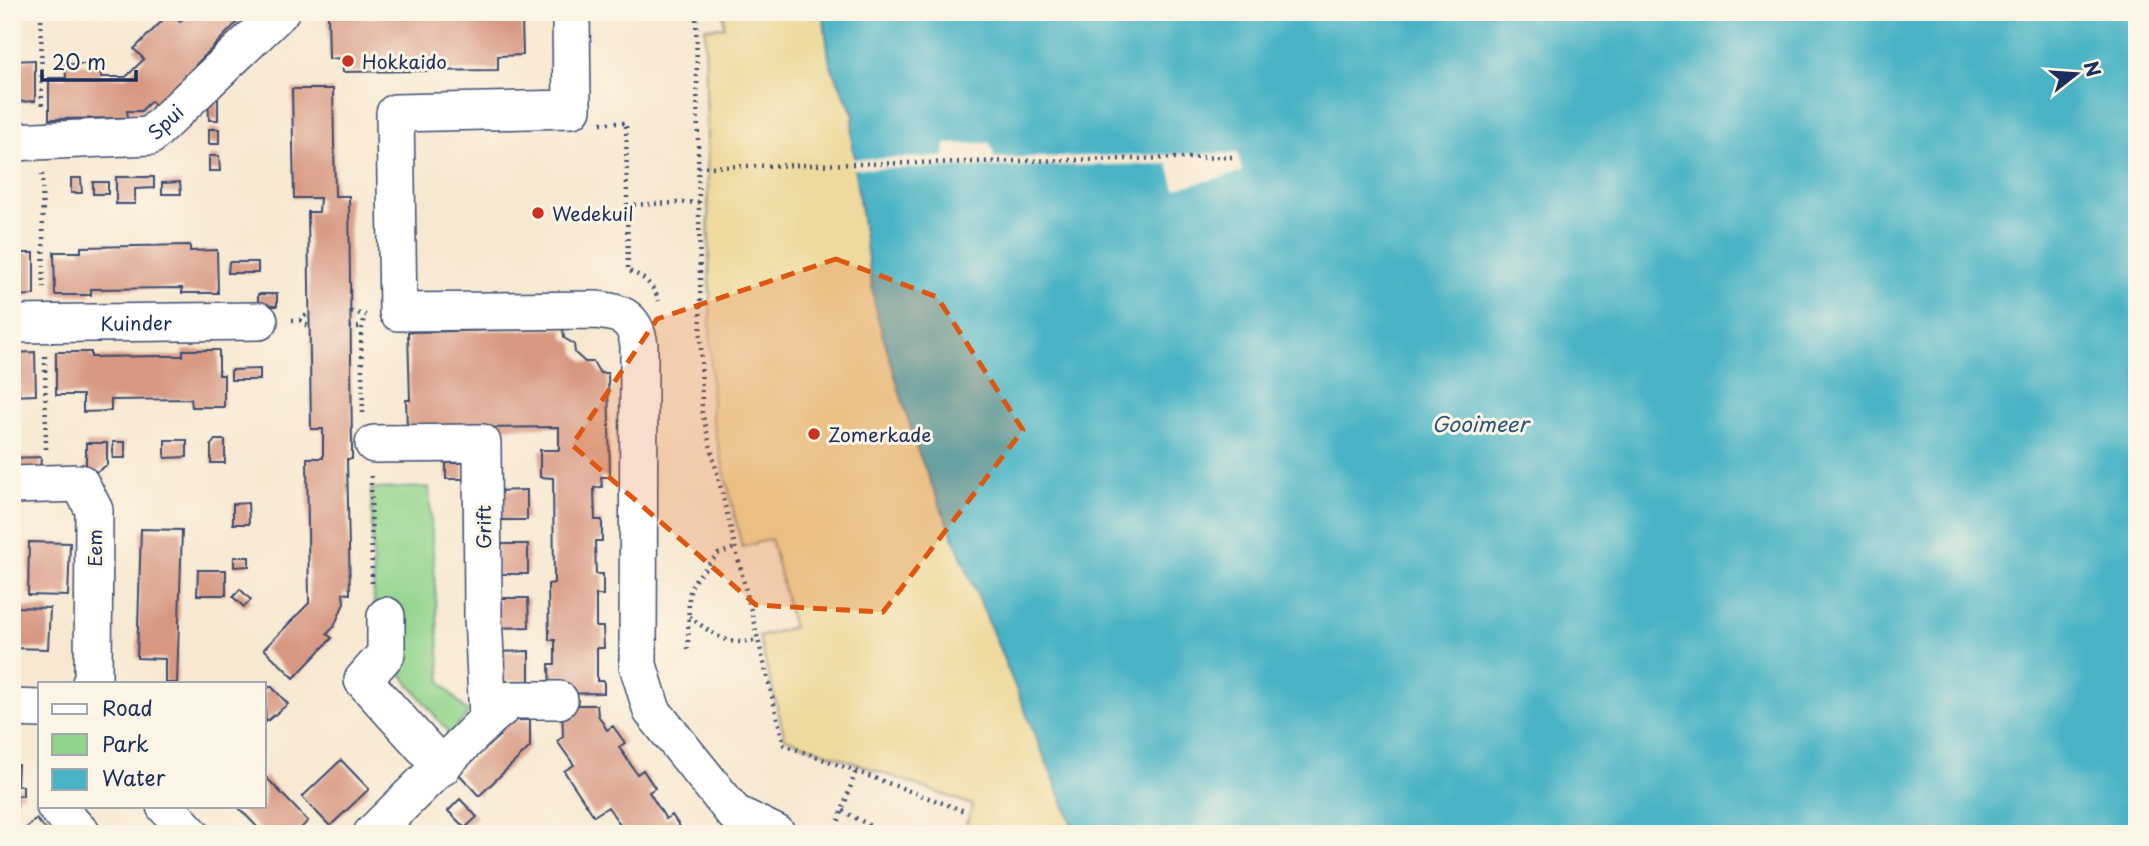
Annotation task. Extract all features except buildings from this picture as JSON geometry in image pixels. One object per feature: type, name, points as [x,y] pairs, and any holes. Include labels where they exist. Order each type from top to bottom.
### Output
[{"type":"street","name":"Spui","points":[[27,142],[150,136],[280,12]]},
{"type":"street","points":[[571,12],[572,109],[395,113],[398,312],[594,310],[614,313],[633,323],[637,329],[639,345],[638,665],[652,711],[734,813],[777,834]]},
{"type":"street","name":"Kuinder","points":[[29,324],[259,321]]},
{"type":"street","name":"Grift","points":[[369,444],[482,443],[483,616],[488,719]]},
{"type":"street","name":"Eem","points":[[29,485],[79,484],[94,510],[93,679],[91,682]]},
{"type":"street","points":[[386,616],[386,654],[363,680],[442,767]]},
{"type":"street","points":[[372,834],[488,719],[511,701],[559,700]]},
{"type":"street","points":[[12,708],[38,709]]},
{"type":"street","points":[[57,808],[82,834]]},
{"type":"street","points":[[167,808],[191,834]]},
{"type":"path","points":[[29,485],[27,142],[41,12]]},
{"type":"path","points":[[695,12],[702,412],[784,745],[967,812]]},
{"type":"path","points":[[626,149],[628,271],[651,286],[660,305]]},
{"type":"path","points":[[698,167],[1235,157]]},
{"type":"path","points":[[627,205],[699,202]]},
{"type":"path","points":[[300,320],[310,328]]},
{"type":"path","points":[[350,327],[361,327],[369,444],[372,603],[386,616]]},
{"type":"path","points":[[688,649],[689,594],[693,582],[718,554],[735,548]]},
{"type":"path","points":[[689,617],[729,642],[742,644],[758,640]]},
{"type":"path","points":[[834,834],[856,771]]},
{"type":"path","points":[[842,811],[885,834]]},
{"type":"highlighted area","points":[[836,259],[937,297],[1023,430],[883,612],[756,605],[572,445],[657,319]]},
{"type":"green space","points":[[429,487],[441,682],[468,713],[450,734],[397,669],[394,605],[374,604],[371,489]]},
{"type":"sand","name":"Zomerkade","points":[[724,12],[823,12],[830,64],[854,115],[852,147],[876,312],[917,449],[1077,834],[969,834],[966,821],[972,805],[785,738],[759,637],[793,627],[771,539],[742,547],[712,419],[705,28],[724,27]]},
{"type":"water","name":"Gooimeer","points":[[823,12],[2137,12],[2137,834],[1076,834],[917,449],[876,312],[852,147],[854,115],[830,64]]},
{"type":"pier","points":[[990,143],[995,158],[1238,153],[1242,172],[1175,189],[1168,164],[851,169],[852,159],[944,157],[945,144]]},
{"type":"place","name":"Hokkaido","points":[[348,61]]},
{"type":"place","name":"Wedekuil","points":[[538,213]]},
{"type":"place","name":"Zomerkade","points":[[814,434]]}]
